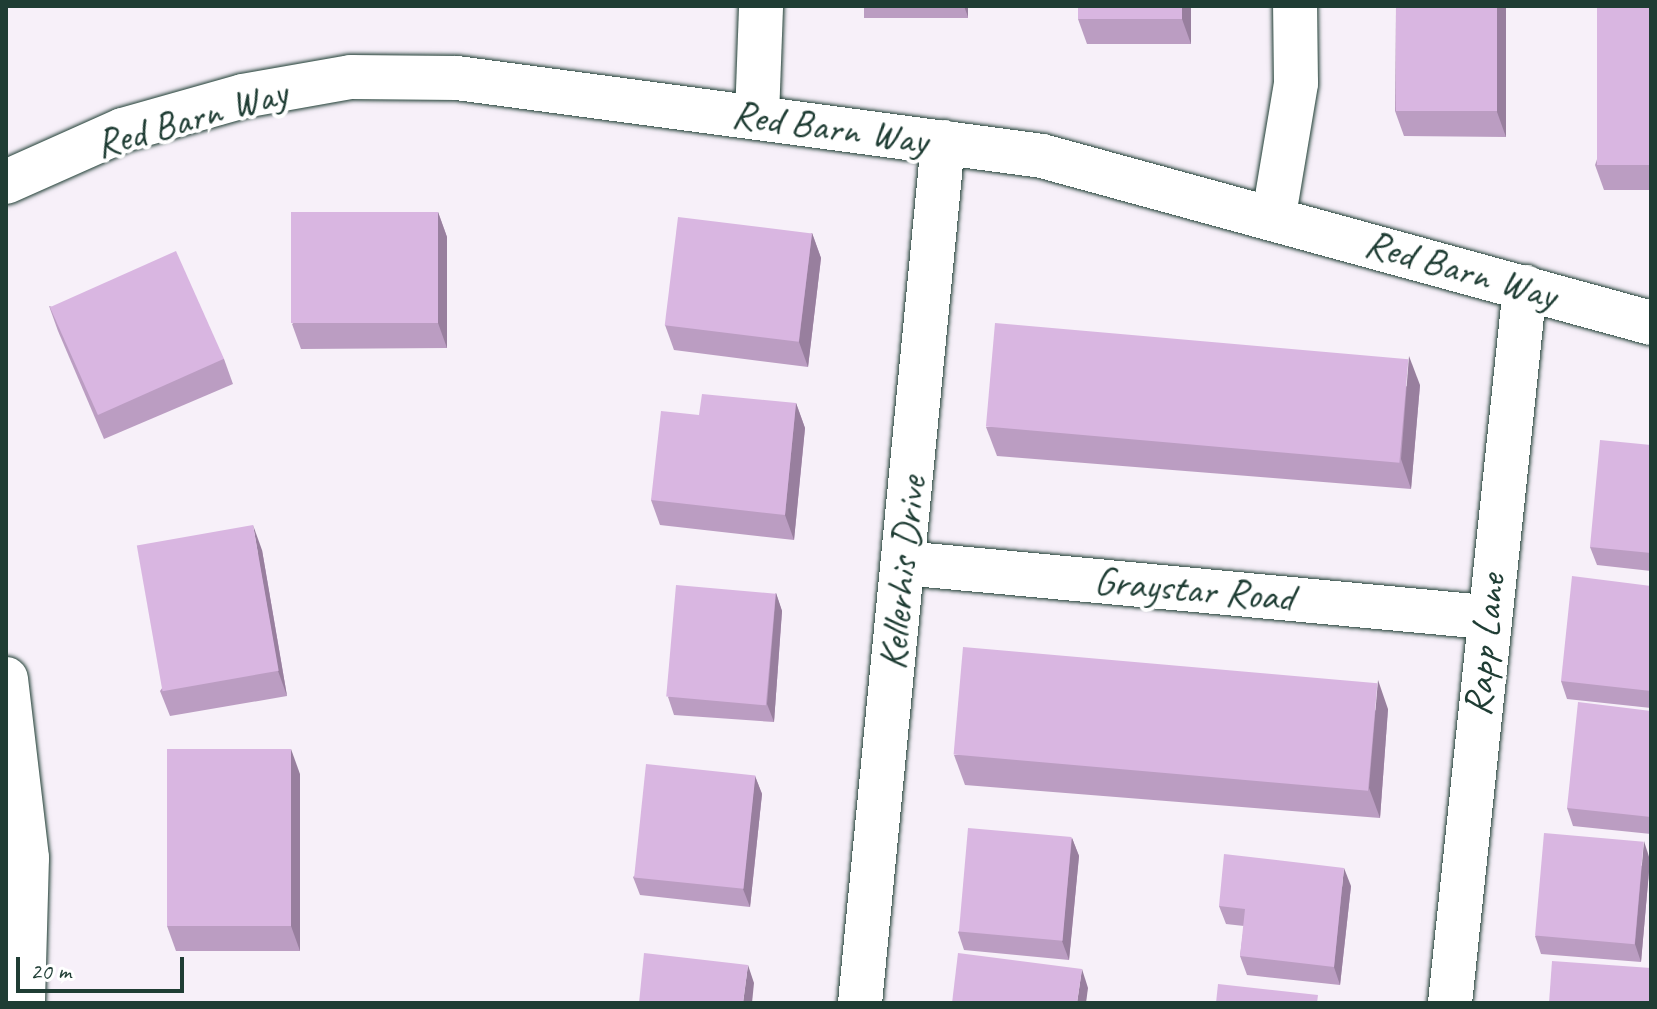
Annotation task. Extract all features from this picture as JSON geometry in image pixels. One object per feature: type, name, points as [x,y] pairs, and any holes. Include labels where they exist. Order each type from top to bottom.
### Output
[{"type":"street","points":[[757,117],[761,6]]},
{"type":"street","points":[[1274,215],[1296,83],[1295,6]]},
{"type":"street","name":"Red Barn Way","points":[[6,182],[123,130],[243,96],[351,77],[457,78],[1042,156],[1274,215],[1651,323]]},
{"type":"street","name":"Kellerhis Drive","points":[[860,1003],[943,142]]},
{"type":"street","name":"Rapp Lane","points":[[1450,1003],[1485,617],[1525,287]]},
{"type":"street","name":"Graystar Road","points":[[903,563],[1485,617]]},
{"type":"street","points":[[6,679],[27,858],[23,1003]]},
{"type":"building","points":[[1078,6],[1182,6],[1182,19],[1078,19]]},
{"type":"building","points":[[1396,6],[1497,6],[1497,111],[1396,111]]},
{"type":"building","points":[[1597,6],[1651,6],[1651,165],[1597,165]]},
{"type":"building","points":[[291,212],[438,212],[438,323],[291,323]]},
{"type":"building","points":[[678,217],[812,233],[799,342],[665,325]]},
{"type":"building","points":[[176,251],[224,359],[98,415],[50,307]]},
{"type":"building","points":[[995,323],[1408,359],[1399,463],[986,427]]},
{"type":"building","points":[[702,394],[796,403],[785,515],[651,500],[661,411],[699,415]]},
{"type":"building","points":[[1600,440],[1651,445],[1651,553],[1590,547]]},
{"type":"building","points":[[253,525],[279,671],[162,691],[137,545]]},
{"type":"building","points":[[1572,576],[1651,586],[1651,691],[1561,681]]},
{"type":"building","points":[[676,585],[776,594],[766,705],[666,697]]},
{"type":"building","points":[[963,647],[1377,683],[1368,791],[954,755]]},
{"type":"building","points":[[1578,702],[1651,711],[1651,817],[1567,808]]},
{"type":"building","points":[[167,749],[291,749],[291,926],[167,926]]},
{"type":"building","points":[[646,764],[755,775],[743,889],[634,877]]},
{"type":"building","points":[[968,828],[1072,837],[1063,941],[959,932]]},
{"type":"building","points":[[1544,833],[1644,842],[1635,944],[1535,936]]},
{"type":"building","points":[[1224,854],[1344,868],[1334,967],[1240,956],[1245,909],[1219,906]]},
{"type":"building","points":[[644,953],[748,965],[743,1003],[639,1003]]},
{"type":"building","points":[[958,953],[1082,969],[1077,1003],[952,1003]]},
{"type":"building","points":[[1552,961],[1651,968],[1649,1003],[1549,1003]]},
{"type":"building","points":[[1218,984],[1318,995],[1317,1003],[1216,1003]]}]
